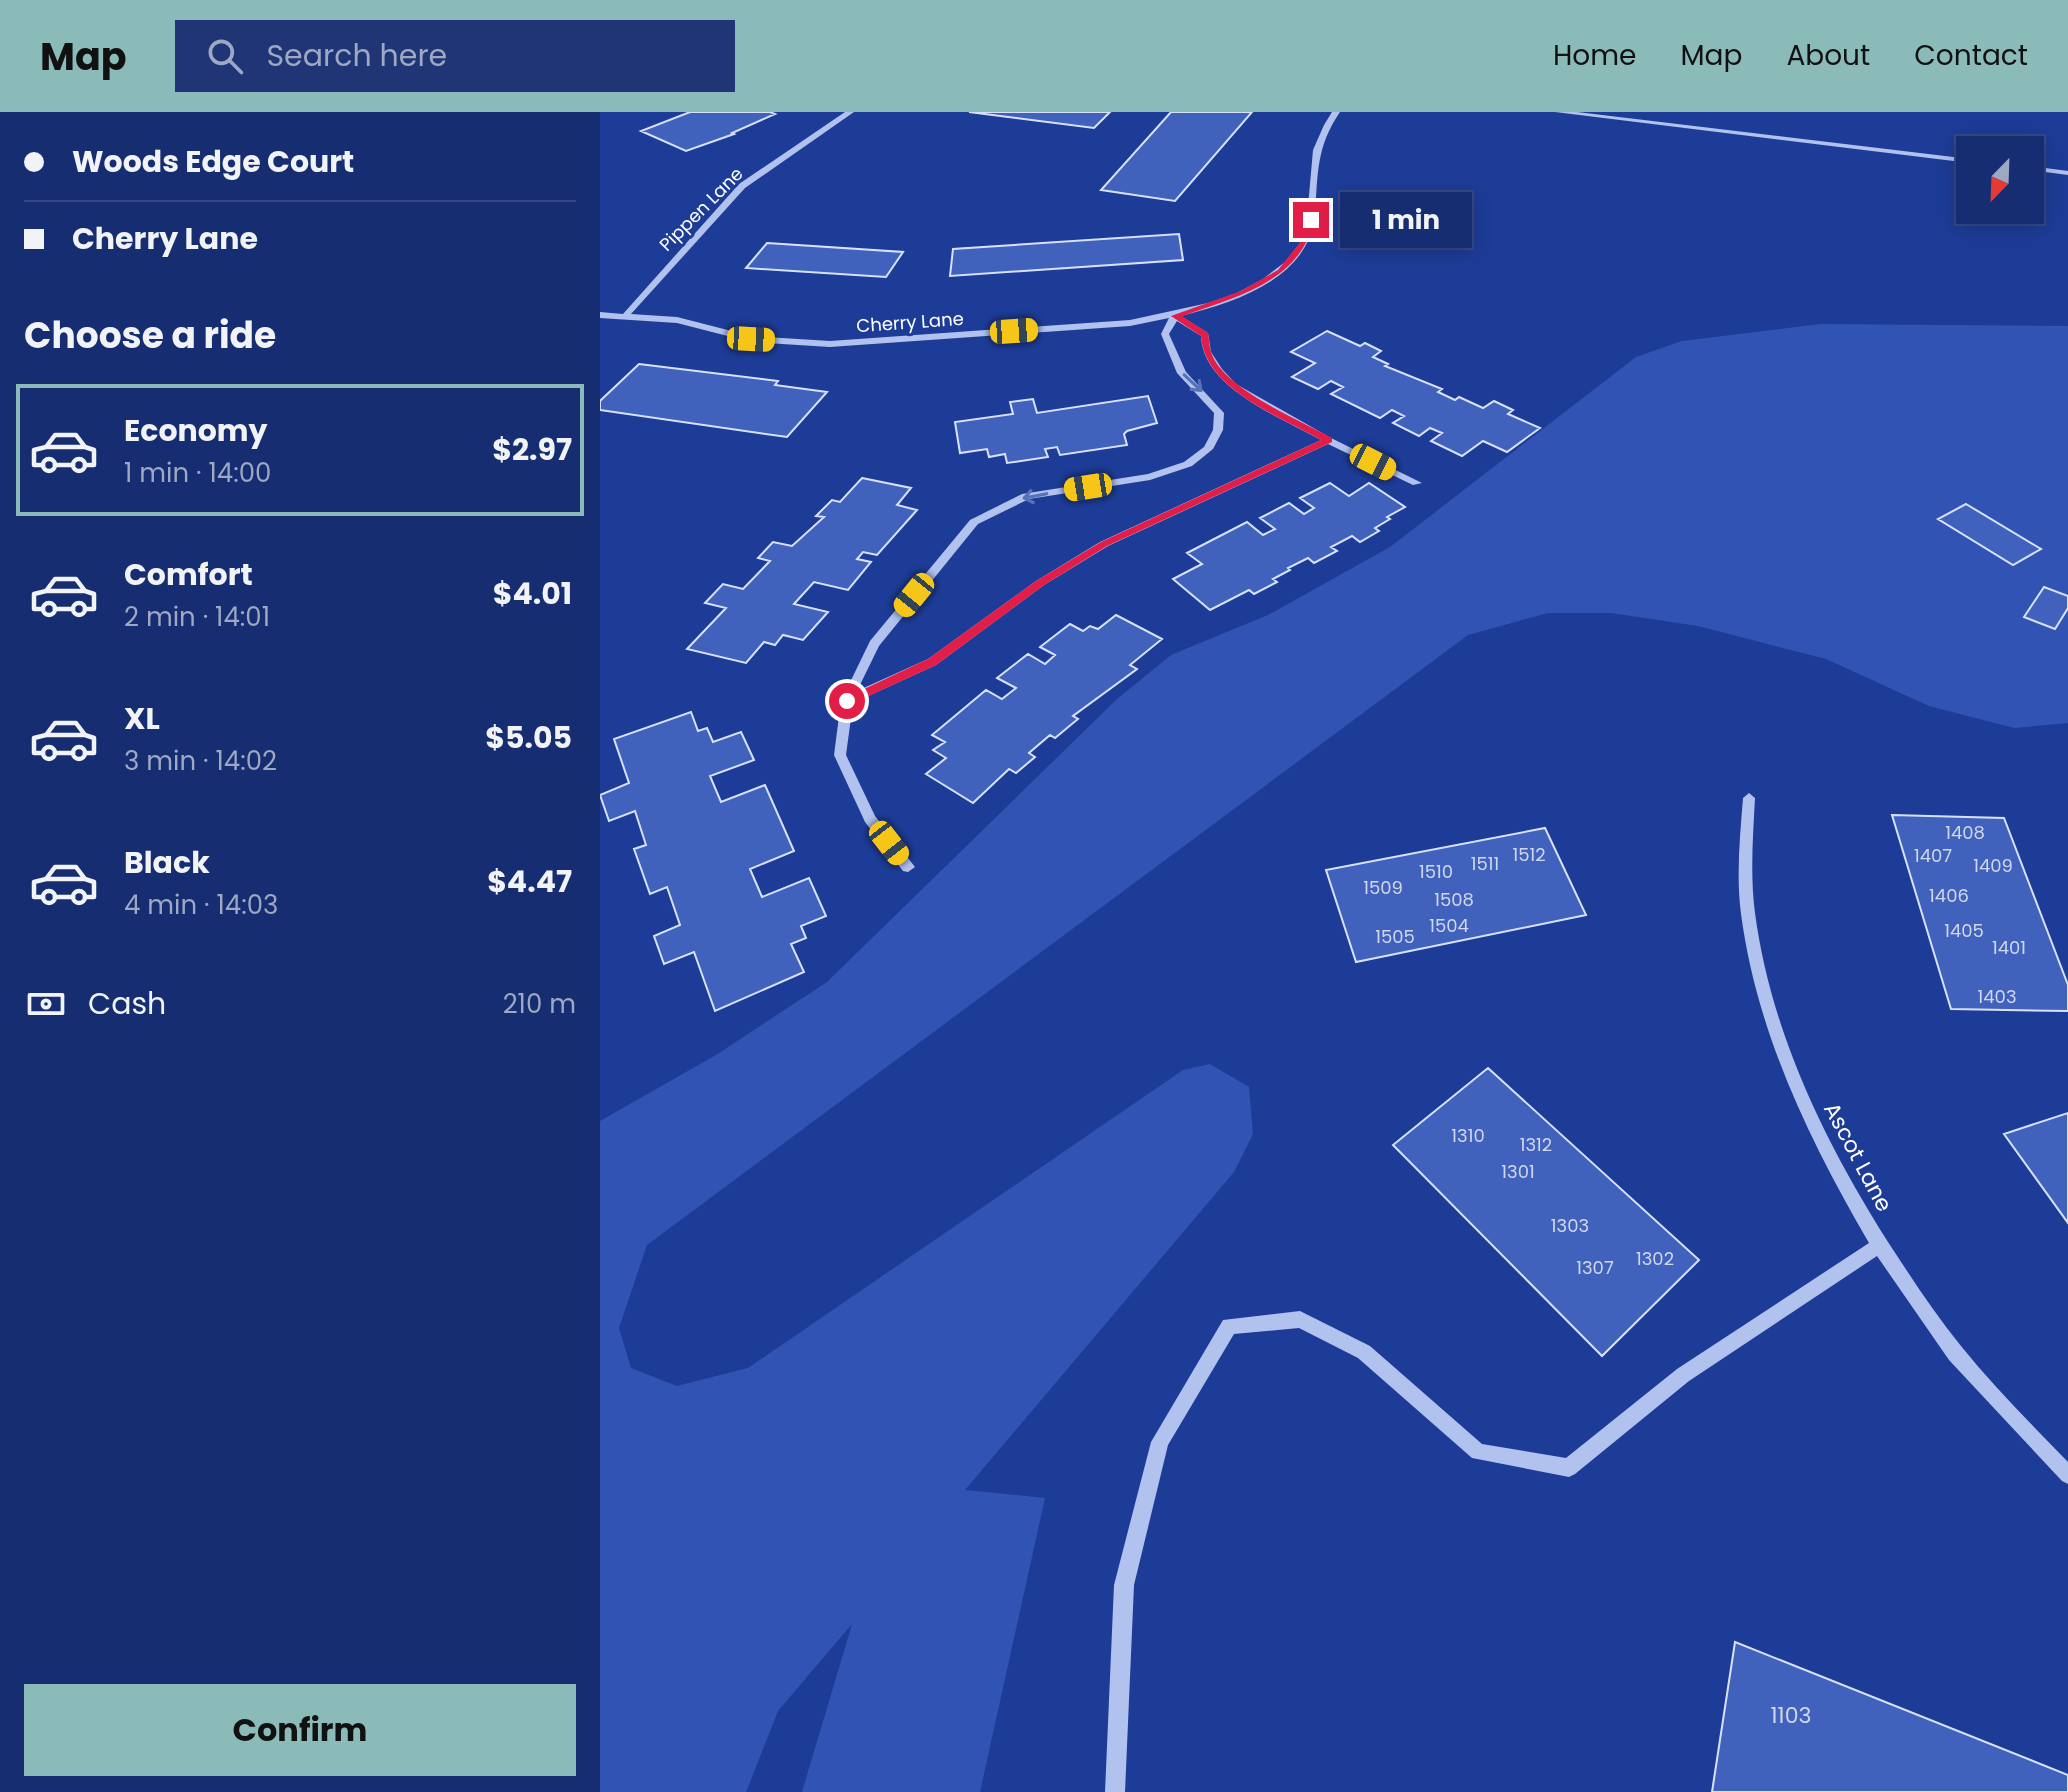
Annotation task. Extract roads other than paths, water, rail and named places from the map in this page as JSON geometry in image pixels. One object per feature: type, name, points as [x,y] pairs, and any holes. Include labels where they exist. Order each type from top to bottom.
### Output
[{"type":"street","name":"Pippen Lane","points":[[627,314],[742,186],[850,112]]},
{"type":"street","name":"Cherry Lane","points":[[600,315],[627,314],[677,320],[751,339],[830,344],[1130,323],[1175,316],[1233,297],[1280,271],[1306,240],[1311,220],[1311,169],[1326,125],[1336,112]]},
{"type":"street","points":[[1559,112],[1956,159]]},
{"type":"street","points":[[2044,170],[2068,173]]},
{"type":"street","points":[[908,867],[870,819],[840,755],[847,701],[874,644],[974,522],[1026,496],[1150,477],[1188,464],[1208,449],[1218,430],[1219,413],[1182,373],[1165,334],[1175,316],[1205,335],[1206,352],[1218,371],[1233,386],[1328,440],[1417,483]]},
{"type":"street","points":[[847,701],[932,662],[1040,583],[1104,544],[1328,440]]},
{"type":"street","name":"Ascot Lane","points":[[1749,798],[1745,869],[1748,916],[1778,1038],[1810,1117],[1866,1223],[1942,1336],[2068,1475]]},
{"type":"street","points":[[1115,1792],[1124,1585],[1160,1442],[1229,1326],[1300,1319],[1364,1352],[1478,1452],[1569,1468],[1683,1375],[1881,1244]]}]
